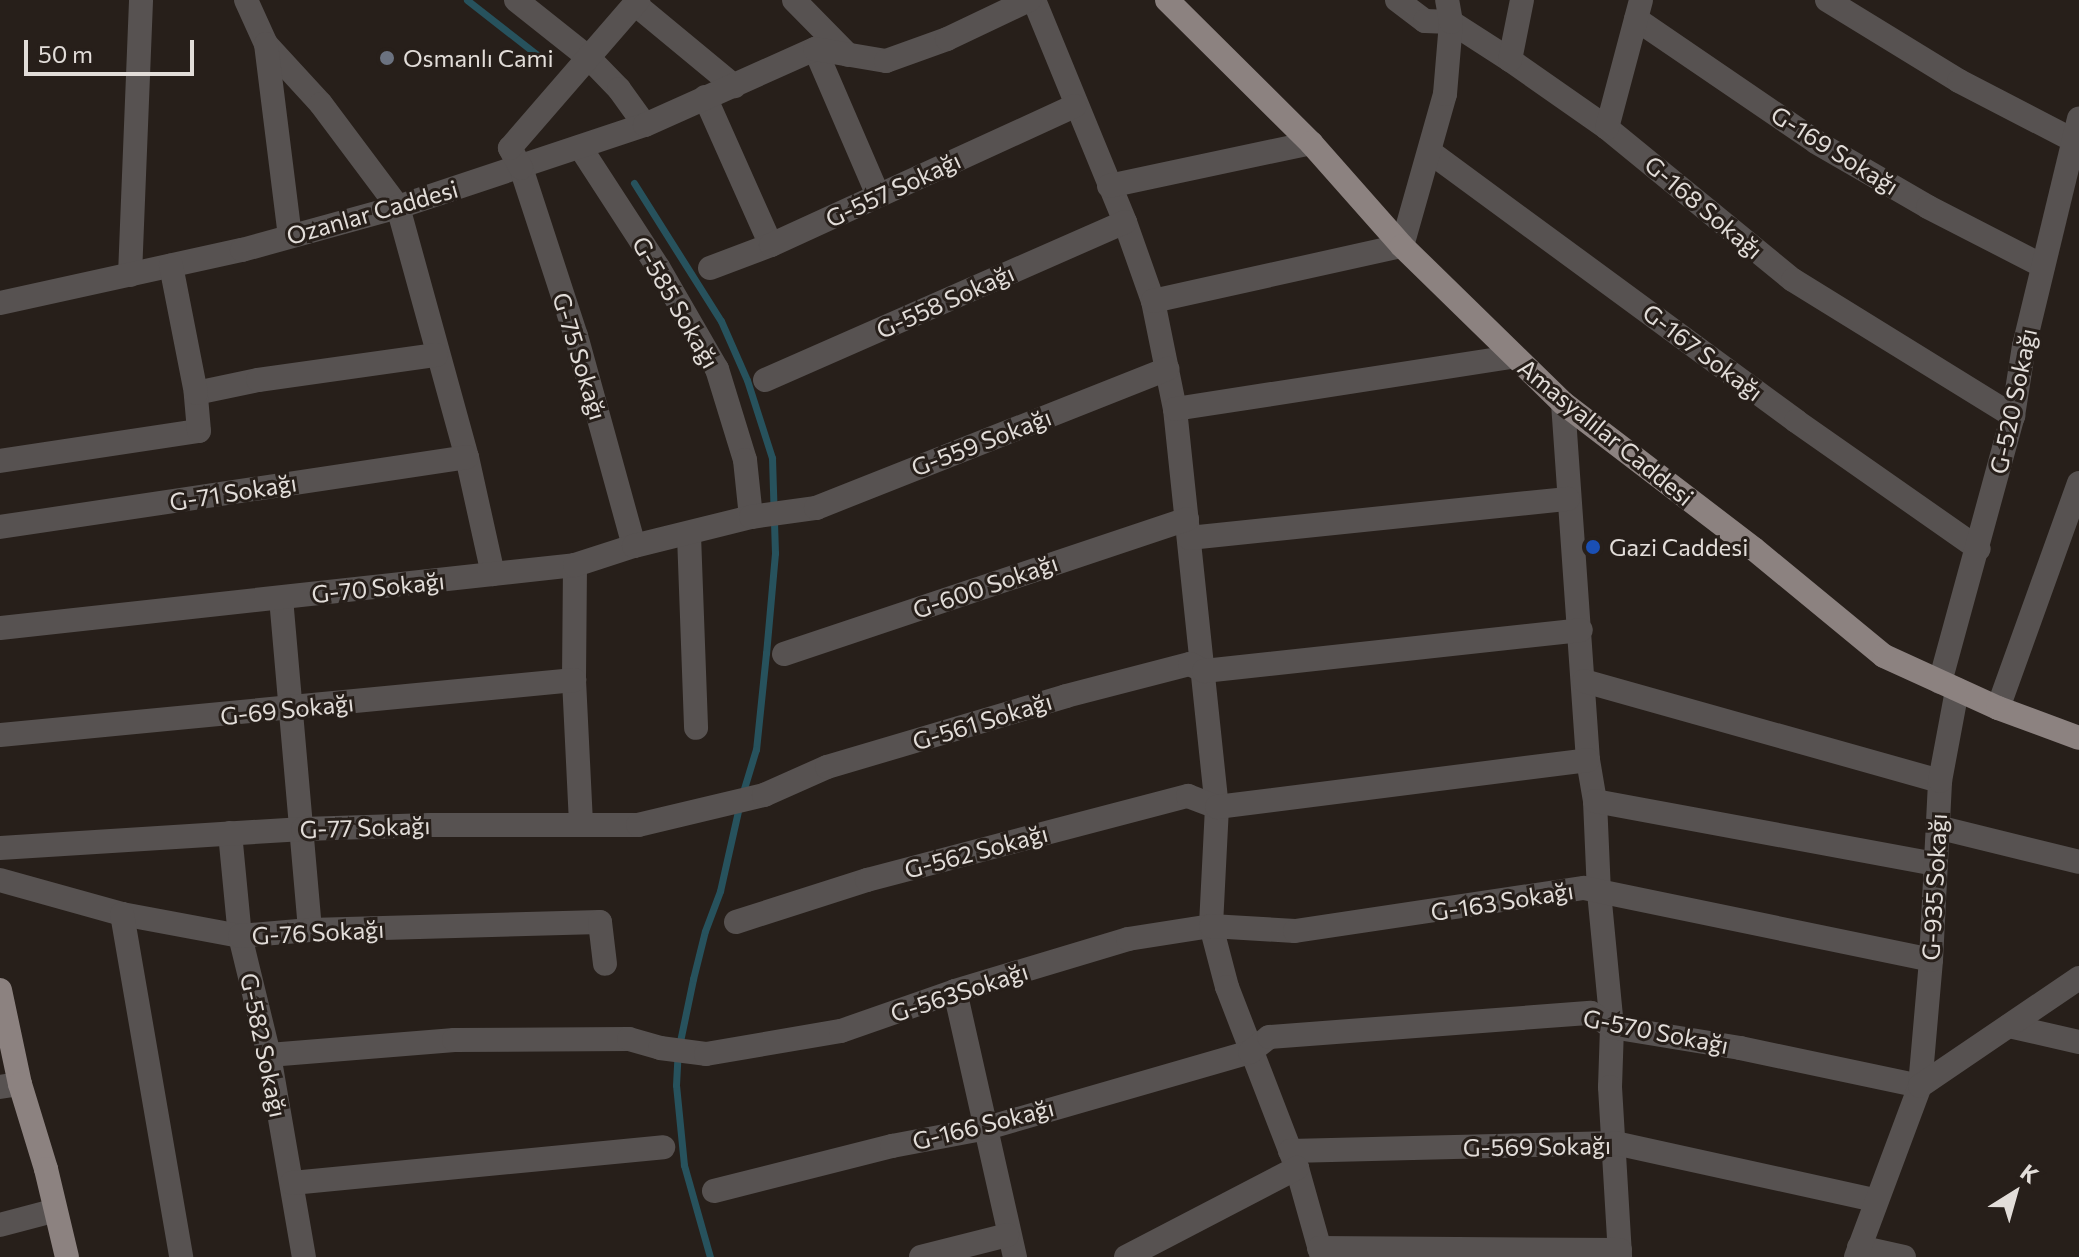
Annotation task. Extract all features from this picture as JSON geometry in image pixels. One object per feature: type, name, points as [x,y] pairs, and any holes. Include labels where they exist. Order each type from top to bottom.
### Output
[{"type":"main road","name":"Amasyalılar Caddesi","points":[[1167,0],[1311,143],[1402,246],[1511,357],[1563,403],[1754,549],[1884,656],[1998,708],[2079,738]]},
{"type":"main road","points":[[0,990],[10,1085],[46,1169],[53,1211],[67,1257]]},
{"type":"street","points":[[130,275],[141,0]]},
{"type":"street","points":[[246,0],[266,44],[290,236]]},
{"type":"street","points":[[516,0],[589,58],[619,89],[645,125]]},
{"type":"street","points":[[794,0],[848,55]]},
{"type":"street","points":[[815,49],[886,61],[947,39],[1032,0],[1125,222],[1153,301],[1175,409],[1217,807],[1211,926],[1227,987],[1294,1160],[1321,1253],[1620,1254],[1610,1087],[1612,1027],[1599,892],[1595,801],[1588,760],[1563,403]]},
{"type":"street","name":"G-168 Sokağı","points":[[1397,0],[1425,21],[1449,11],[1510,60],[1607,128],[1793,280],[2013,416]]},
{"type":"street","points":[[1510,60],[1522,0]]},
{"type":"street","points":[[1827,0],[1959,81],[2076,130]]},
{"type":"street","points":[[589,58],[637,2],[734,86]]},
{"type":"street","points":[[1607,128],[1639,9]]},
{"type":"street","name":"G-169 Sokağı","points":[[1639,9],[1816,142],[1928,207],[2043,266]]},
{"type":"street","points":[[1153,301],[1402,246],[1445,94],[1449,11]]},
{"type":"street","points":[[266,44],[321,104],[398,207],[436,355],[467,457],[493,574]]},
{"type":"street","points":[[815,49],[878,195]]},
{"type":"street","name":"Ozanlar Caddesi","points":[[0,303],[130,275],[398,207],[645,125],[815,49]]},
{"type":"street","name":"G-75 Sokağı","points":[[589,58],[510,148],[521,168],[576,336],[634,546]]},
{"type":"street","points":[[705,97],[771,245]]},
{"type":"street","name":"G-557 Sokağı","points":[[710,268],[771,245],[1075,106]]},
{"type":"street","name":"G-520 Sokağı","points":[[1949,686],[2076,130]]},
{"type":"street","points":[[1109,186],[1311,143]]},
{"type":"street","name":"G-585 Sokağı","points":[[580,147],[658,267],[717,369],[745,460],[751,517]]},
{"type":"street","name":"G-167 Sokağı","points":[[1430,152],[1796,421],[1979,549]]},
{"type":"street","name":"G-558 Sokağı","points":[[765,380],[1125,222]]},
{"type":"street","points":[[0,461],[199,431],[196,393],[171,265]]},
{"type":"street","points":[[196,393],[258,380],[436,355]]},
{"type":"street","points":[[1175,409],[1511,357]]},
{"type":"street","name":"G-559 Sokağı","points":[[751,517],[816,508],[1167,369]]},
{"type":"street","name":"G-71 Sokağı","points":[[0,527],[467,457]]},
{"type":"street","points":[[1998,708],[2079,483]]},
{"type":"street","name":"G-600 Sokağı","points":[[784,654],[1188,528],[1568,499]]},
{"type":"street","name":"G-70 Sokağı","points":[[0,628],[575,565],[634,546],[689,535],[751,517]]},
{"type":"street","points":[[689,535],[696,728]]},
{"type":"street","points":[[575,565],[574,680],[581,825]]},
{"type":"street","points":[[281,598],[310,930]]},
{"type":"street","name":"G-561 Sokağı","points":[[728,804],[764,795],[827,767],[1066,696],[1190,664],[1204,671],[1581,630]]},
{"type":"street","name":"G-69 Sokağı","points":[[0,735],[574,680]]},
{"type":"street","points":[[1584,681],[1940,781]]},
{"type":"street","name":"G-935 Sokağı","points":[[1857,1252],[1920,1086],[1949,686]]},
{"type":"street","points":[[1217,807],[1588,760]]},
{"type":"street","name":"G-562 Sokağı","points":[[736,922],[867,880],[1188,796],[1217,807]]},
{"type":"street","points":[[1595,801],[1935,864]]},
{"type":"street","name":"G-77 Sokağı","points":[[0,848],[303,829],[638,825],[728,804]]},
{"type":"street","points":[[1937,827],[2079,862]]},
{"type":"street","name":"G-582 Sokağı","points":[[230,833],[240,936],[269,1055],[304,1257]]},
{"type":"street","name":"G-76 Sokağı","points":[[0,880],[122,914],[240,936],[310,930],[600,922],[605,964]]},
{"type":"street","name":"G-163 Sokağı","points":[[1211,926],[1295,931],[1584,888],[1931,960]]},
{"type":"street","points":[[122,914],[181,1257]]},
{"type":"street","name":"G-563Sokağı","points":[[269,1055],[454,1040],[629,1039],[660,1048],[706,1054],[841,1031],[955,991],[1128,939],[1211,926]]},
{"type":"street","points":[[1920,1086],[2079,978]]},
{"type":"street","points":[[921,1257],[1011,1246],[955,991]]},
{"type":"street","name":"G-570 Sokağı","points":[[1250,1052],[1269,1037],[1591,1013],[1612,1027],[1740,1048],[1920,1086]]},
{"type":"street","points":[[2009,1026],[2079,1042]]},
{"type":"street","name":"G-166 Sokağı","points":[[714,1191],[892,1146],[987,1128],[1250,1052]]},
{"type":"street","name":"G-569 Sokağı","points":[[1294,1160],[1615,1143],[1875,1200]]},
{"type":"street","points":[[292,1183],[663,1147]]},
{"type":"street","points":[[1126,1257],[1294,1160]]},
{"type":"street","points":[[0,1225],[53,1211]]},
{"type":"street","points":[[1857,1252],[1904,1257]]},
{"type":"waterway","points":[[467,0],[540,57]]},
{"type":"waterway","points":[[634,183],[721,321],[747,380],[772,458],[775,553],[756,749],[742,795]]},
{"type":"waterway","points":[[710,1257],[684,1165],[676,1085],[678,1051],[693,979],[705,931],[720,891],[739,807]]},
{"type":"place","name":"Osmanlı Cami","points":[[387,58]]},
{"type":"place","name":"Gazi Caddesi","points":[[1593,547]]}]
